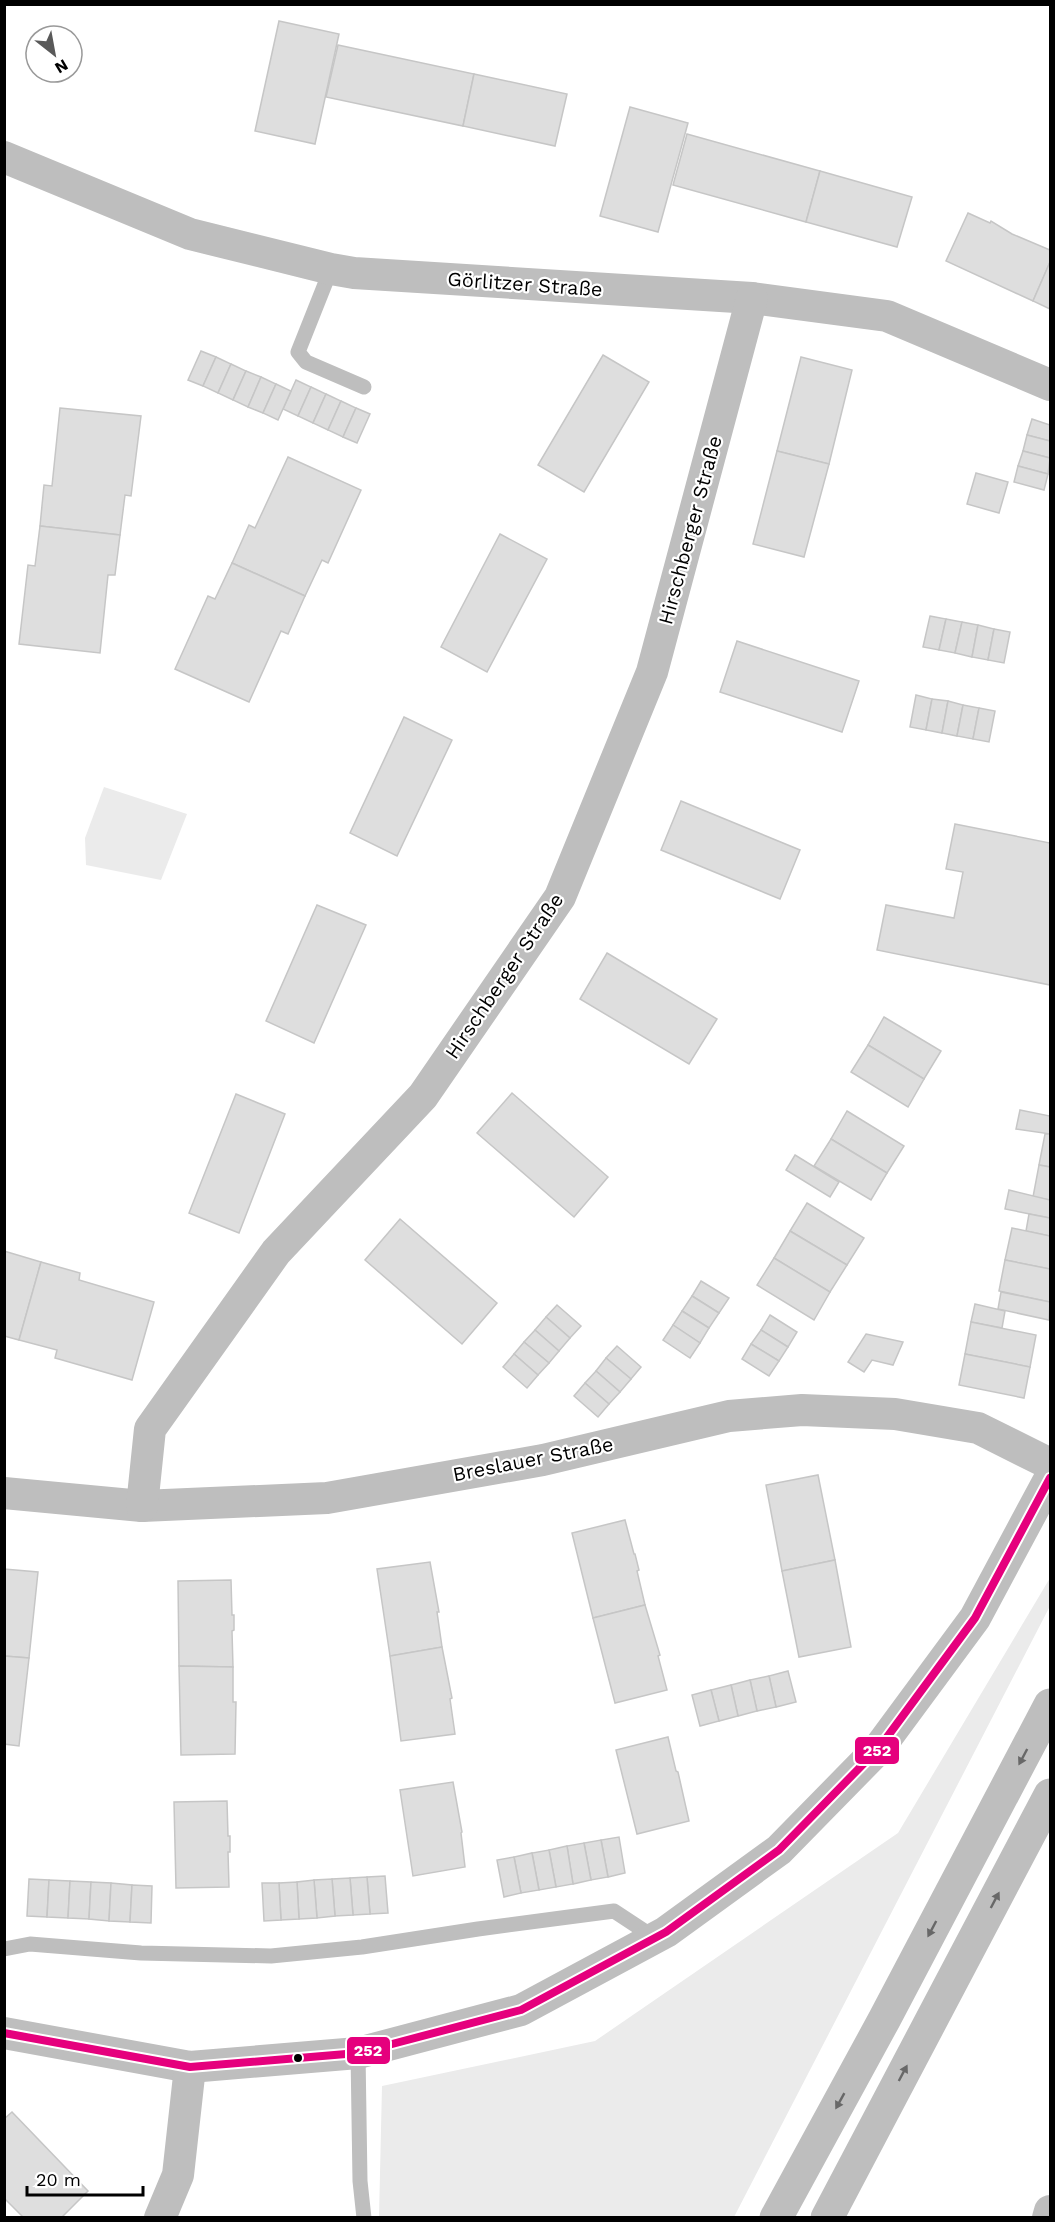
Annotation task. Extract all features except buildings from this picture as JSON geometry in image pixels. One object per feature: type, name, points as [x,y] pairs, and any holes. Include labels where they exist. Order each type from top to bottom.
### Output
[{"type":"highway","points":[[776,2217],[884,2020],[1050,1705]]},
{"type":"highway","points":[[827,2217],[1050,1795]]},
{"type":"street","name":"Görlitzer Straße","points":[[4,157],[190,234],[332,269],[354,273],[752,298],[887,316],[1050,385]]},
{"type":"street","name":"Hirschberger Straße","points":[[142,1506],[150,1429],[276,1252],[423,1096],[560,897],[652,672],[752,298]]},
{"type":"street","name":"Breslauer Straße","points":[[4,1493],[142,1506],[327,1498],[543,1460],[729,1416],[802,1410],[895,1414],[978,1428],[1050,1464]]},
{"type":"street","points":[[4,2033],[190,2067],[358,2053],[521,2010],[666,1932],[779,1850],[879,1748],[975,1618],[1050,1478]]},
{"type":"street","points":[[160,2217],[178,2175],[190,2067]]},
{"type":"street","points":[[1048,2217],[1050,2211]]},
{"type":"lane","points":[[332,269],[298,352],[306,362],[364,387]]},
{"type":"lane","points":[[4,1949],[30,1944],[141,1953],[271,1956],[362,1947],[614,1911],[655,1938]]},
{"type":"lane","points":[[358,2053],[360,2181],[364,2217]]},
{"type":"shaded area","points":[[104,787],[187,814],[161,880],[86,865],[85,838]]},
{"type":"shaded area","points":[[1050,1578],[1050,1606],[734,2217],[379,2217],[382,2086],[595,2041],[898,1833]]},
{"type":"transit line","name":"252","points":[[4,2033],[190,2067],[358,2053],[521,2010],[666,1932],[779,1850],[879,1748],[975,1618],[1050,1478]]}]
